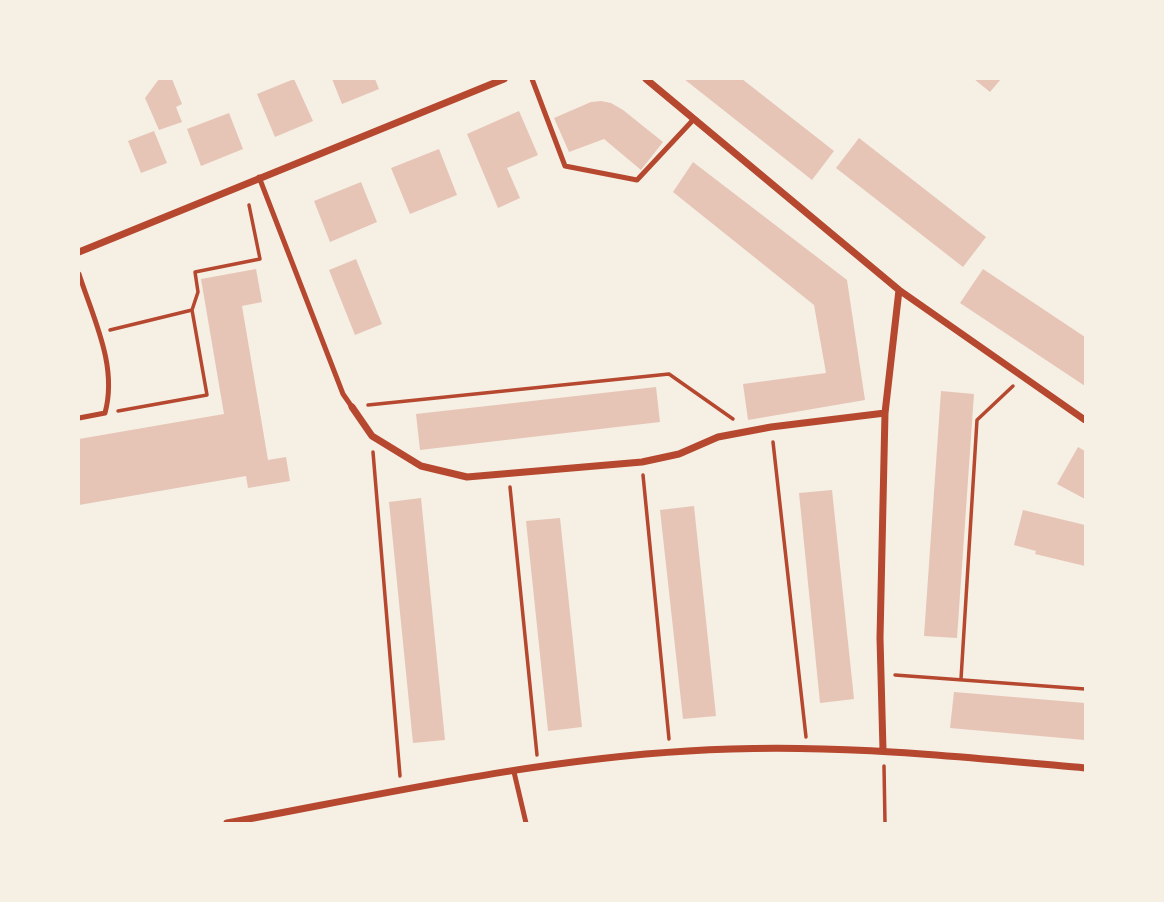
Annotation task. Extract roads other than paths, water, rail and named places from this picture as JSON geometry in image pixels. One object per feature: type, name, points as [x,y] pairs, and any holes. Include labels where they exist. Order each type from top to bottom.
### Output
[{"type":"street","points":[[79,252],[504,79]]},
{"type":"street","points":[[646,79],[899,290],[1085,420]]},
{"type":"street","points":[[883,750],[881,674],[885,413],[899,290]]},
{"type":"street","points":[[352,407],[372,436],[421,466],[467,477],[642,462],[679,454],[718,437],[771,427],[885,413]]},
{"type":"street","points":[[227,823],[538,767],[671,752],[883,750],[1085,768]]},
{"type":"lane","points":[[532,79],[565,166],[637,180],[694,119]]},
{"type":"lane","points":[[259,177],[343,394],[352,407]]},
{"type":"lane","points":[[79,274],[105,349],[110,397],[105,414],[79,418]]},
{"type":"lane","points":[[514,772],[526,823]]}]
